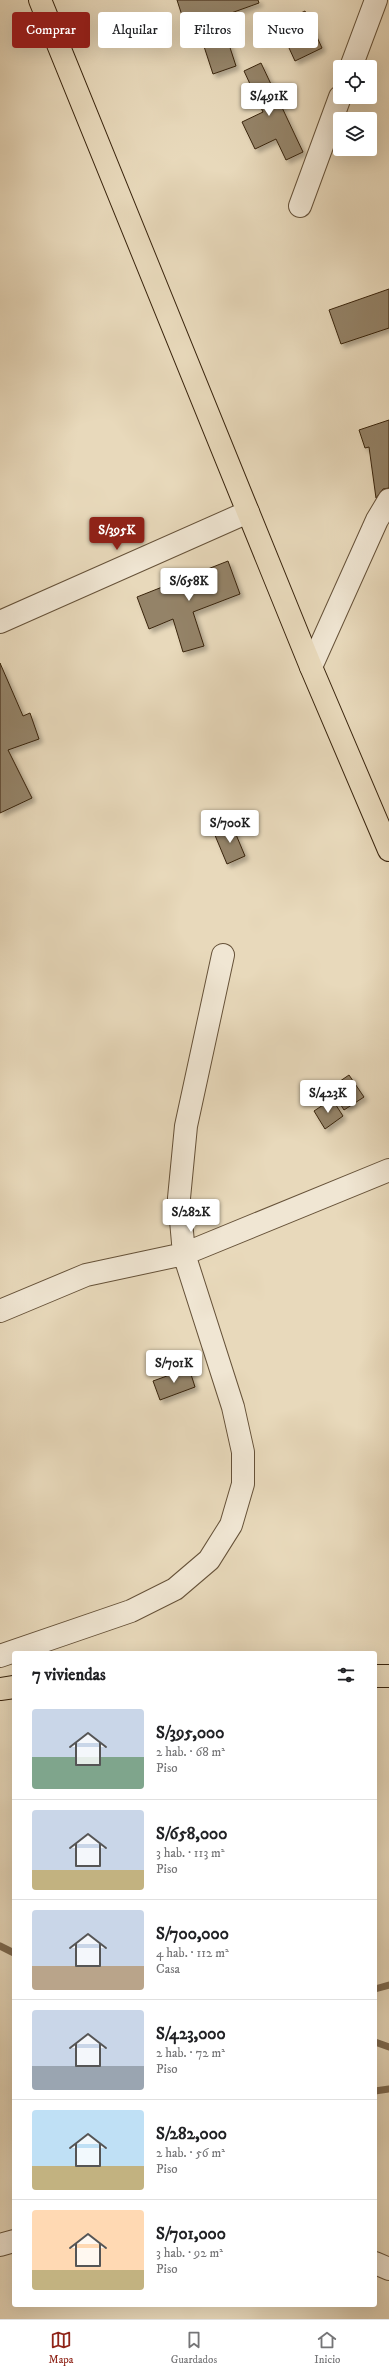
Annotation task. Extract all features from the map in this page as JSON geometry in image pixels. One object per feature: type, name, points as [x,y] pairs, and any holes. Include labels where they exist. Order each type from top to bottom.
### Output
[{"type":"highway","points":[[40,0],[311,667],[389,850]]},
{"type":"highway","points":[[377,1676],[389,1676]]},
{"type":"highway","points":[[0,1689],[12,1687]]},
{"type":"street","points":[[354,60],[376,0]]},
{"type":"street","points":[[300,206],[337,104]]},
{"type":"street","points":[[311,667],[377,520],[389,500]]},
{"type":"street","points":[[0,622],[248,512]]},
{"type":"street","points":[[14,1651],[131,1610],[175,1590],[209,1560],[231,1525],[243,1484],[243,1452],[233,1407],[184,1254],[179,1198],[186,1126],[223,955]]},
{"type":"street","points":[[0,1311],[86,1275],[184,1254],[389,1170]]},
{"type":"street","points":[[0,1656],[12,1652]]},
{"type":"street","points":[[0,2245],[12,2242]]},
{"type":"street","points":[[377,2264],[389,2269]]},
{"type":"building","points":[[177,0],[258,0],[259,3],[234,12],[181,12]]},
{"type":"building","points":[[318,39],[322,48],[295,61],[289,48],[318,48]]},
{"type":"building","points":[[205,48],[230,48],[236,66],[213,74]]},
{"type":"building","points":[[261,63],[303,152],[286,160],[276,139],[255,149],[242,122],[263,112],[244,71]]},
{"type":"building","points":[[389,289],[389,328],[341,344],[329,310]]},
{"type":"building","points":[[389,420],[389,488],[383,489],[376,498],[369,447],[365,448],[359,430]]},
{"type":"building","points":[[228,561],[240,594],[193,612],[204,646],[183,652],[173,619],[149,629],[137,597]]},
{"type":"building","points":[[0,663],[23,716],[30,713],[39,739],[8,750],[32,798],[0,813]]},
{"type":"building","points":[[232,825],[245,856],[227,864],[214,833]]},
{"type":"building","points":[[349,1075],[364,1097],[344,1110],[330,1088]]},
{"type":"building","points":[[332,1099],[343,1116],[325,1129],[314,1111]]},
{"type":"building","points":[[189,1368],[195,1387],[160,1400],[153,1381]]},
{"type":"waterway","points":[[0,1946],[12,1952]]},
{"type":"waterway","points":[[377,1988],[389,1985]]},
{"type":"waterway","points":[[377,2043],[389,2047]]},
{"type":"waterway","points":[[377,2091],[389,2089]]}]
